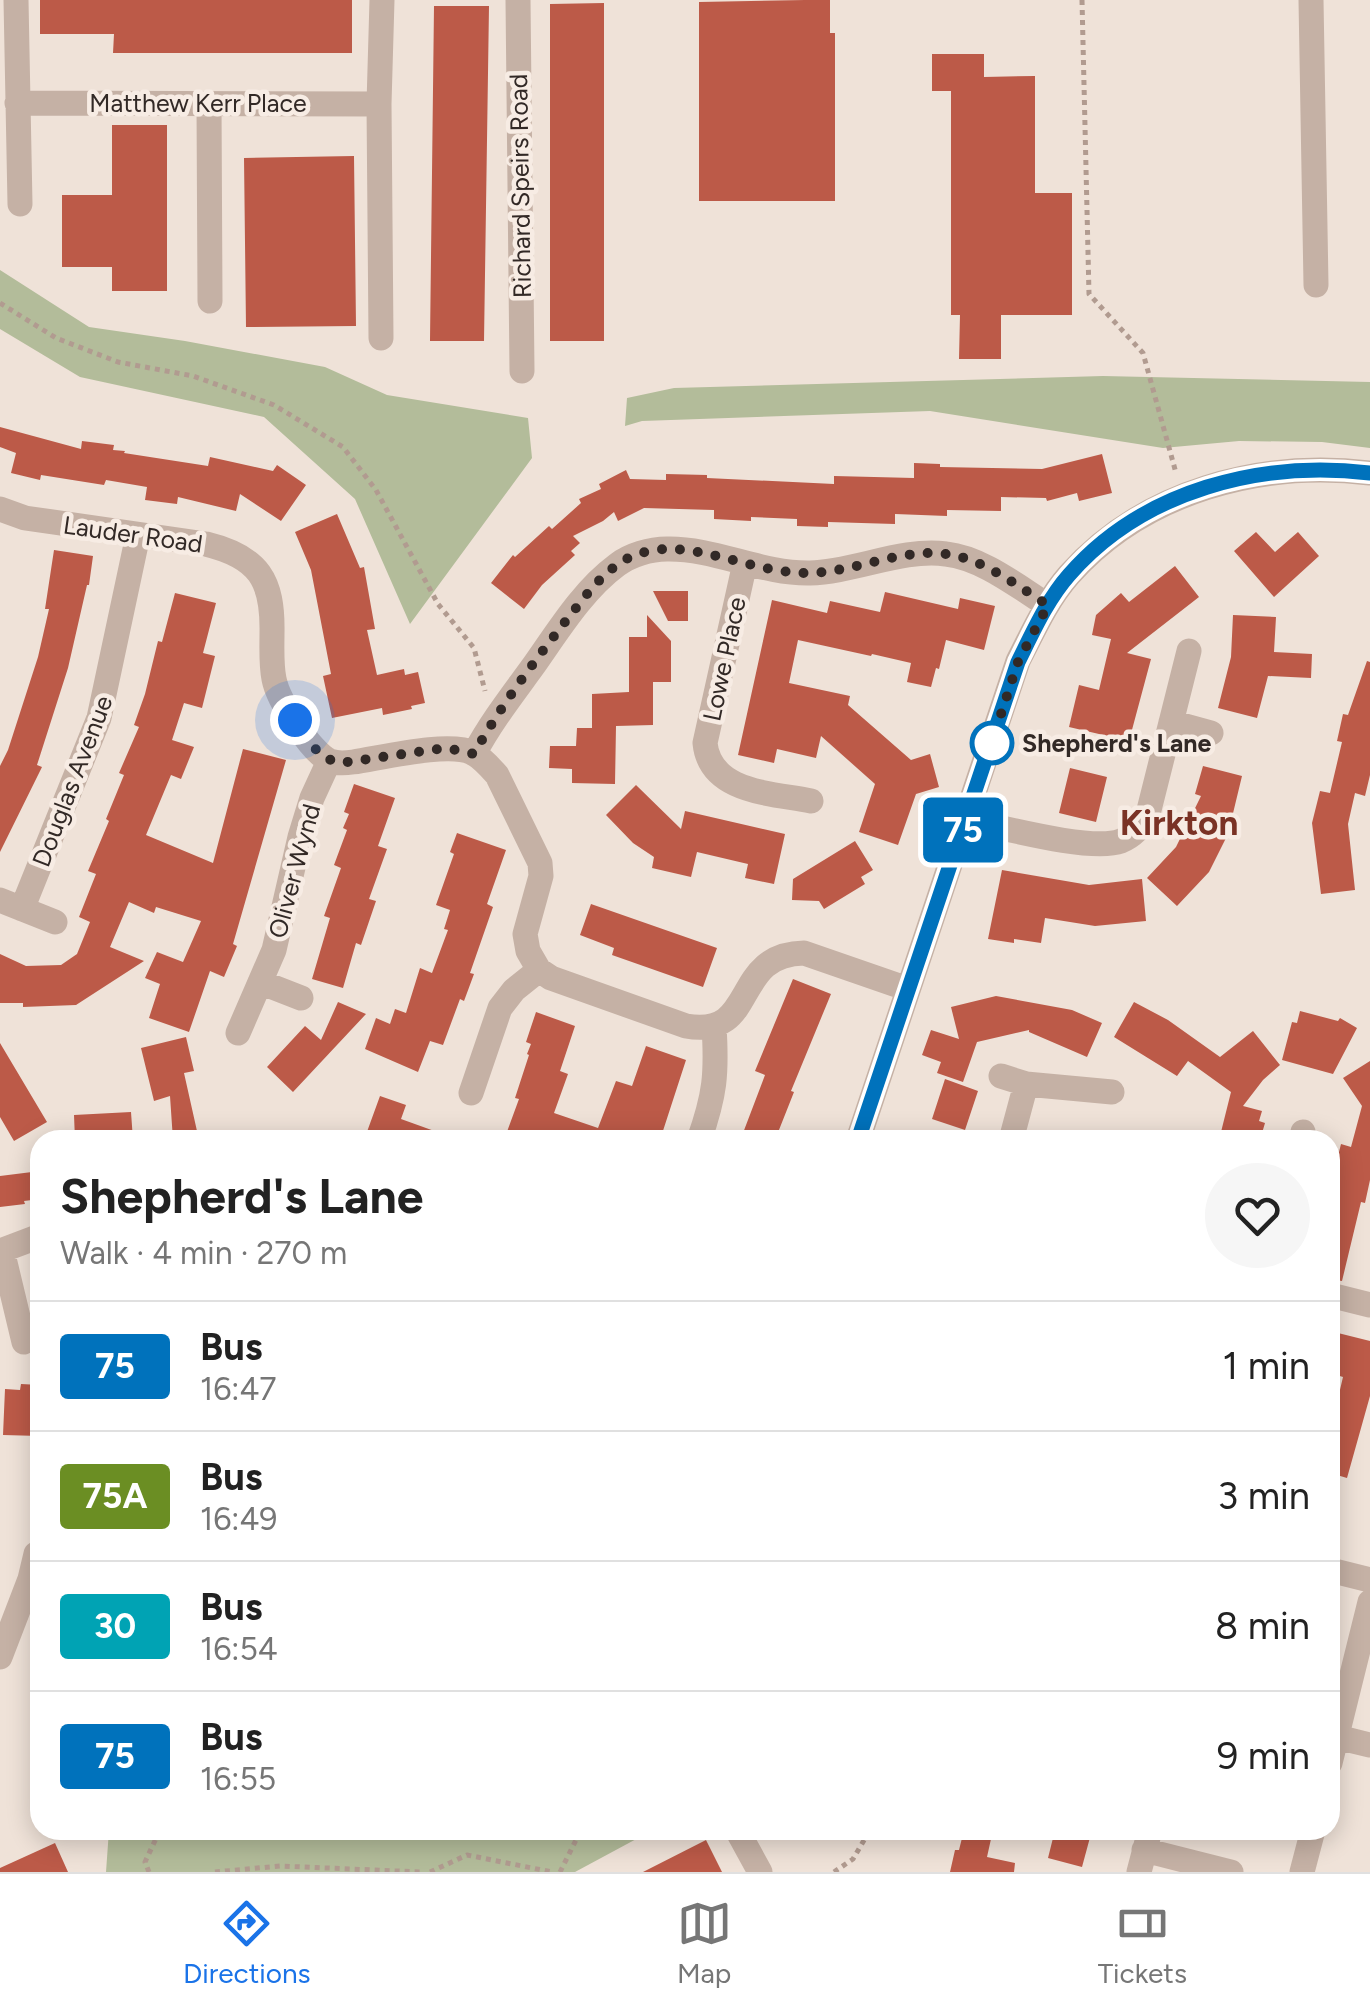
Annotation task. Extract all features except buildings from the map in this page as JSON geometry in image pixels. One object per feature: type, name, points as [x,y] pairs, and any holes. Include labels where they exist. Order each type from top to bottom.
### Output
[{"type":"street","points":[[16,0],[20,204]]},
{"type":"street","points":[[381,338],[382,0]]},
{"type":"street","name":"Richard Speirs Road","points":[[518,0],[522,372]]},
{"type":"street","points":[[1311,0],[1316,284]]},
{"type":"street","name":"Matthew Kerr Place","points":[[17,102],[379,104]]},
{"type":"street","points":[[209,103],[210,302]]},
{"type":"street","points":[[861,1130],[1018,662],[1066,578],[1100,542],[1144,513],[1182,496],[1242,477],[1291,470],[1370,473]]},
{"type":"street","name":"Lauder Road","points":[[0,509],[24,518],[206,544],[242,556],[264,580],[270,593],[274,679],[280,699],[318,754],[328,761]]},
{"type":"street","name":"Douglas Avenue","points":[[54,922],[11,904],[100,718],[138,535]]},
{"type":"street","points":[[474,754],[492,723],[590,589],[618,563],[643,552],[694,551],[780,571],[806,573],[835,572],[927,553],[947,554],[989,570],[1048,605]]},
{"type":"street","name":"Lowe Place","points":[[745,563],[706,756],[723,778],[734,785],[811,801]]},
{"type":"street","points":[[966,820],[1093,844],[1119,842],[1136,831],[1148,814],[1189,651]]},
{"type":"street","points":[[1171,722],[1212,733]]},
{"type":"street","points":[[328,761],[354,762],[446,748],[474,754],[497,775],[540,863],[525,934],[528,952],[539,970],[550,978],[699,1028],[728,1018],[761,968],[789,953],[804,953],[908,990]]},
{"type":"street","name":"Oliver Wynd","points":[[238,1033],[281,925],[300,836],[328,761]]},
{"type":"street","points":[[470,1093],[500,1008],[514,990],[539,970]]},
{"type":"street","points":[[260,982],[301,998]]},
{"type":"street","points":[[703,1130],[712,1104],[717,1066],[714,1026]]},
{"type":"street","points":[[1012,1130],[1014,1080],[1112,1092]]},
{"type":"street","points":[[24,1342],[1,1250],[30,1240]]},
{"type":"street","points":[[1340,1298],[1370,1306]]},
{"type":"street","points":[[1340,1572],[1370,1580]]},
{"type":"street","points":[[0,1657],[30,1579]]},
{"type":"street","points":[[1340,1721],[1370,1602]]},
{"type":"street","points":[[1340,1738],[1370,1745]]},
{"type":"street","points":[[742,1840],[760,1872]]},
{"type":"street","points":[[1302,1872],[1310,1840]]},
{"type":"street","points":[[1144,1851],[1231,1872]]},
{"type":"path","points":[[1082,0],[1089,294],[1143,354],[1182,496]]},
{"type":"path","points":[[0,303],[56,338],[118,362],[193,376],[274,405],[343,447],[376,490],[438,604],[474,648],[492,723]]},
{"type":"path","points":[[149,1872],[145,1862],[155,1840]]},
{"type":"path","points":[[560,1872],[576,1840]]},
{"type":"path","points":[[834,1872],[853,1859],[864,1840]]},
{"type":"path","points":[[430,1872],[467,1856],[552,1872]]},
{"type":"path","points":[[215,1872],[280,1866],[421,1872]]},
{"type":"green space","points":[[0,270],[89,327],[325,367],[387,395],[528,418],[532,458],[410,624],[355,499],[264,417],[80,377],[0,329]]},
{"type":"green space","points":[[1103,376],[1370,382],[1370,448],[1322,442],[1239,441],[1163,448],[930,411],[642,421],[625,426],[627,398],[674,388]]},
{"type":"green space","points":[[108,1840],[634,1840],[575,1872],[106,1872]]},
{"type":"bus line","name":"75","points":[[861,1130],[1018,662],[1066,578],[1100,542],[1144,513],[1182,496],[1242,477],[1291,470],[1370,473]]},
{"type":"place","name":"Shepherd's Lane","points":[[992,743]]},
{"type":"district","name":"Kirkton","points":[[1179,823]]},
{"type":"route","points":[[295,720],[318,754],[328,761],[340,763],[446,748],[474,754],[550,642],[590,589],[618,563],[643,552],[665,549],[806,573],[835,572],[927,553],[965,558],[1048,605],[1018,662],[987,757],[992,743]]}]
